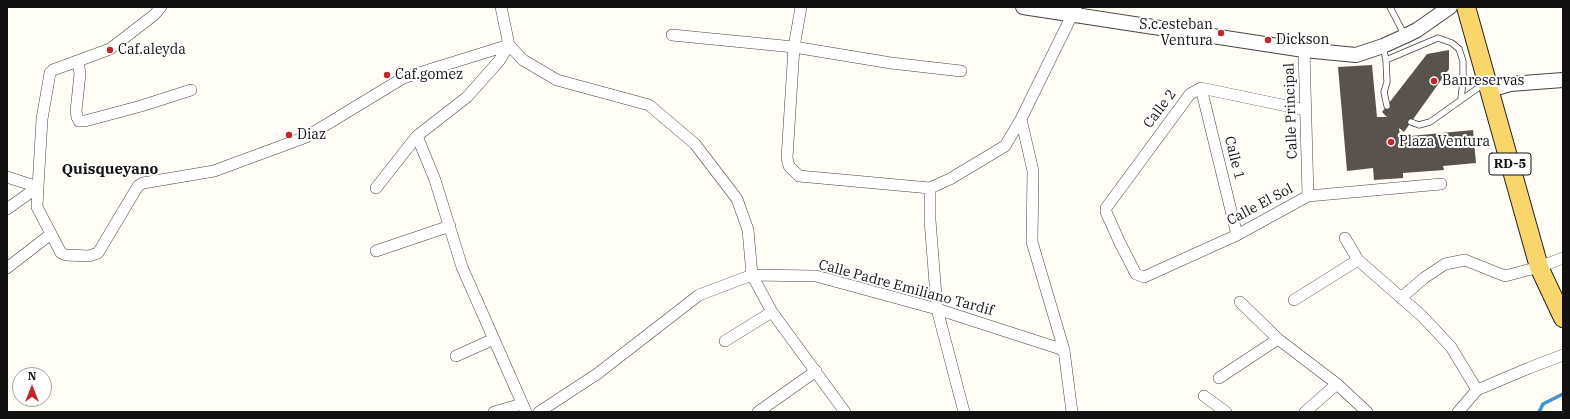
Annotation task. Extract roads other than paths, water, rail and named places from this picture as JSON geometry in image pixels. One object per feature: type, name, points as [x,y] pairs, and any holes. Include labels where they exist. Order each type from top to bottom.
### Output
[{"type":"main road","name":"RD-5","points":[[1466,7],[1539,267],[1563,318]]},
{"type":"street","points":[[161,7],[154,15],[110,49],[53,70],[48,78],[42,119],[37,207],[62,253],[66,255],[89,256],[98,252],[138,186],[143,183],[214,171],[306,137],[403,78],[509,45]]},
{"type":"street","points":[[500,7],[509,45],[523,60],[557,80],[649,105],[694,144],[737,199],[748,230],[752,276],[772,312],[845,412]]},
{"type":"street","points":[[801,7],[794,47],[787,158],[789,166],[799,176],[930,188],[950,179],[1005,146],[1021,119],[1074,11]]},
{"type":"street","points":[[1023,7],[1074,11],[1304,50],[1356,55],[1383,46],[1417,30],[1450,7]]},
{"type":"street","points":[[672,35],[794,47],[891,63],[961,71]]},
{"type":"street","points":[[376,188],[417,136],[467,96],[509,45]]},
{"type":"street","name":"Calle Principal","points":[[1304,50],[1308,196]]},
{"type":"street","points":[[78,61],[80,82],[76,111],[79,121],[85,121],[141,106],[191,90]]},
{"type":"street","points":[[1488,86],[1563,80]]},
{"type":"street","points":[[1201,88],[1306,110]]},
{"type":"street","name":"Calle 1","points":[[1201,88],[1237,235]]},
{"type":"street","name":"Calle 2","points":[[1120,243],[1106,212],[1108,204],[1190,94],[1201,88]]},
{"type":"street","points":[[1021,119],[1034,171],[1032,242],[1064,350],[1072,412]]},
{"type":"street","points":[[417,136],[436,180],[462,267],[524,408],[494,412]]},
{"type":"street","points":[[7,177],[38,187]]},
{"type":"street","name":"Calle El Sol","points":[[1120,243],[1136,274],[1144,277],[1237,235],[1308,196],[1441,184]]},
{"type":"street","points":[[7,209],[38,187]]},
{"type":"street","points":[[930,188],[930,220],[937,309],[964,412]]},
{"type":"street","points":[[376,251],[450,226]]},
{"type":"street","points":[[7,268],[51,234]]},
{"type":"street","points":[[1345,238],[1358,260],[1422,316],[1451,347],[1477,390]]},
{"type":"street","points":[[1401,298],[1424,278],[1445,264],[1466,260],[1504,276],[1539,267],[1563,258]]},
{"type":"street","points":[[1294,300],[1358,260]]},
{"type":"street","name":"Calle Padre Emiliano Tardif","points":[[538,412],[597,374],[699,295],[752,276],[816,276],[937,309],[1064,350]]},
{"type":"street","points":[[1240,302],[1278,339],[1337,384],[1366,412]]},
{"type":"street","points":[[725,341],[772,312]]},
{"type":"street","points":[[456,356],[494,339]]},
{"type":"street","points":[[1219,378],[1278,339]]},
{"type":"street","points":[[1458,412],[1477,390],[1563,355]]},
{"type":"street","points":[[758,412],[816,372]]},
{"type":"street","points":[[1305,412],[1337,384]]},
{"type":"street","points":[[1204,396],[1226,412]]},
{"type":"lane","points":[[1390,7],[1405,36]]},
{"type":"lane","points":[[1386,60],[1438,38],[1452,43],[1459,49],[1463,61],[1462,99]]},
{"type":"lane","points":[[1383,46],[1386,60],[1387,82],[1384,92],[1387,106]]},
{"type":"lane","points":[[1411,122],[1419,125],[1430,122],[1462,99],[1488,86]]},
{"type":"waterway","points":[[1539,412],[1543,404],[1563,394]]},
{"type":"place","name":"S.c.esteban Ventura","points":[[1221,33]]},
{"type":"place","name":"Dickson","points":[[1268,40]]},
{"type":"place","name":"Caf.aleyda","points":[[110,50]]},
{"type":"place","name":"Caf.gomez","points":[[387,75]]},
{"type":"place","name":"Banreservas","points":[[1434,81]]},
{"type":"place","name":"Diaz","points":[[289,135]]},
{"type":"place","name":"Plaza Ventura","points":[[1391,142]]},
{"type":"district","name":"Quisqueyano","points":[[110,170]]}]
